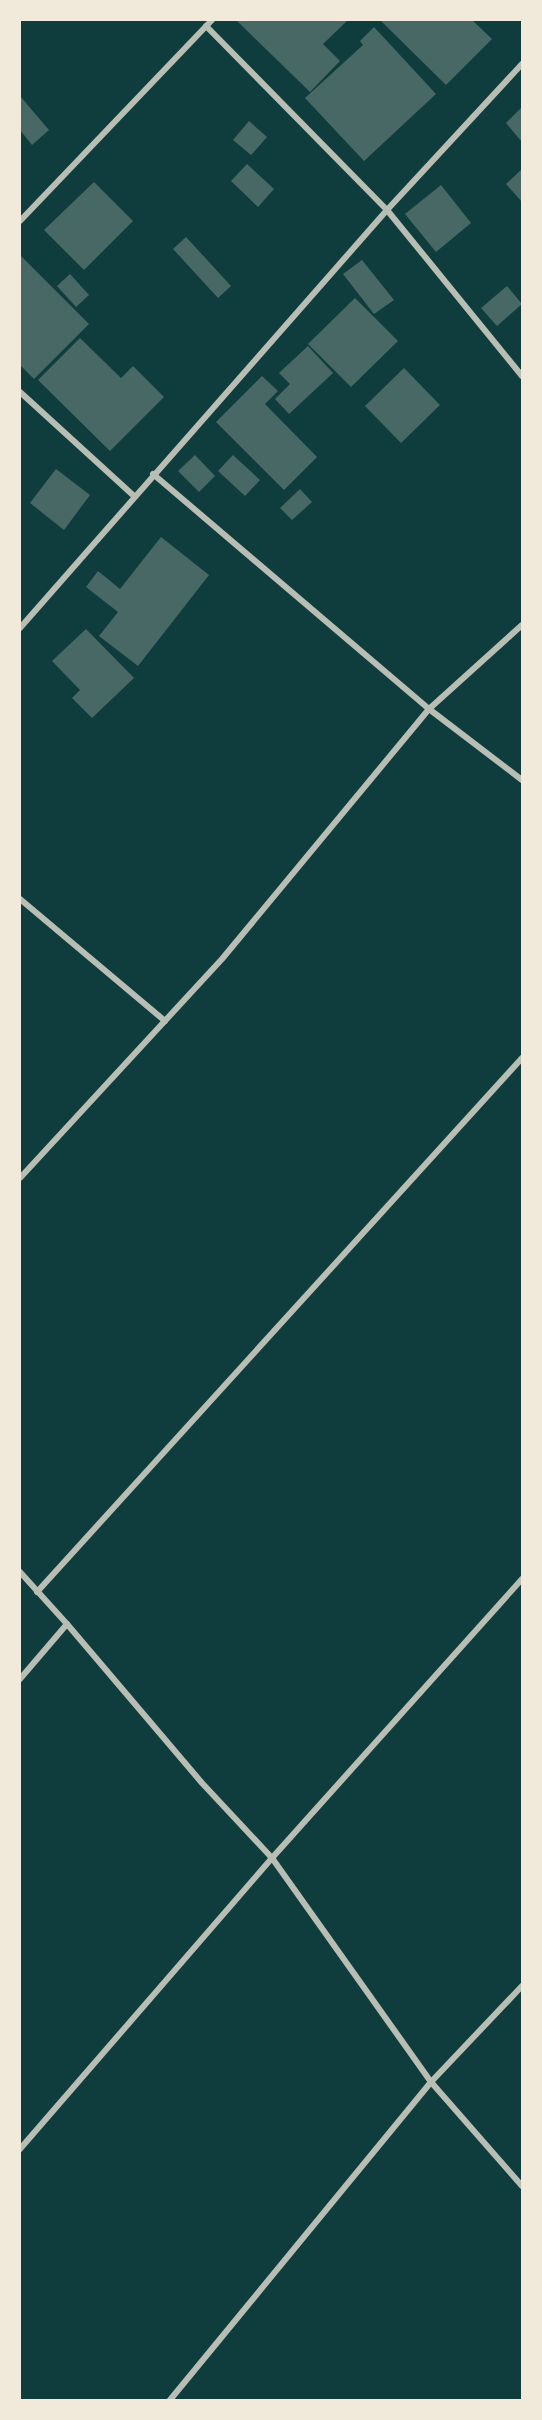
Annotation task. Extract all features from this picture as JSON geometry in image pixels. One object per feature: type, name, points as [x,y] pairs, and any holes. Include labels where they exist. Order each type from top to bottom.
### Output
[{"type":"street","points":[[20,221],[212,20]]},
{"type":"street","points":[[206,26],[387,210],[522,376]]},
{"type":"street","points":[[20,628],[387,210],[522,64]]},
{"type":"street","points":[[20,392],[134,496]]},
{"type":"street","points":[[153,474],[429,709],[522,780]]},
{"type":"street","points":[[20,1178],[222,959],[429,709],[522,625]]},
{"type":"street","points":[[20,899],[165,1021]]},
{"type":"street","points":[[37,1592],[522,1058]]},
{"type":"street","points":[[20,1572],[202,1783],[272,1858],[431,2082],[522,2186]]},
{"type":"street","points":[[20,2149],[272,1858],[522,1579]]},
{"type":"street","points":[[20,1679],[67,1624]]},
{"type":"street","points":[[170,2400],[431,2082],[522,1986]]},
{"type":"building","points":[[236,20],[348,20],[323,44],[340,61],[310,92]]},
{"type":"building","points":[[380,20],[472,20],[492,39],[446,85]]},
{"type":"building","points":[[374,27],[436,94],[364,161],[305,98],[363,45],[360,41]]},
{"type":"building","points":[[20,96],[49,130],[32,145],[20,130]]},
{"type":"building","points":[[522,107],[522,142],[506,123]]},
{"type":"building","points":[[249,121],[267,137],[251,155],[233,140]]},
{"type":"building","points":[[247,164],[274,189],[258,207],[231,181]]},
{"type":"building","points":[[522,169],[522,202],[506,184]]},
{"type":"building","points":[[94,182],[133,221],[84,270],[44,230]]},
{"type":"building","points":[[441,185],[471,223],[436,252],[405,214]]},
{"type":"building","points":[[186,237],[231,286],[218,298],[173,249]]},
{"type":"building","points":[[20,255],[89,324],[34,379],[20,365]]},
{"type":"building","points":[[362,260],[394,300],[374,314],[343,274]]},
{"type":"building","points":[[70,274],[89,295],[76,307],[57,286]]},
{"type":"building","points":[[507,286],[522,304],[497,326],[481,308]]},
{"type":"building","points":[[355,298],[398,341],[351,387],[308,344]]},
{"type":"building","points":[[80,338],[121,378],[133,366],[164,397],[110,451],[38,380]]},
{"type":"building","points":[[308,346],[333,373],[289,414],[275,399],[290,384],[279,373]]},
{"type":"building","points":[[404,368],[440,405],[401,443],[365,406]]},
{"type":"building","points":[[262,376],[278,391],[265,404],[317,457],[284,490],[216,422]]},
{"type":"building","points":[[195,455],[215,476],[199,492],[178,471]]},
{"type":"building","points":[[233,455],[260,480],[245,496],[218,471]]},
{"type":"building","points":[[56,469],[90,495],[64,530],[30,503]]},
{"type":"building","points":[[300,489],[312,502],[292,520],[280,508]]},
{"type":"building","points":[[161,537],[209,575],[138,666],[99,636],[118,612],[86,587],[98,571],[120,589]]},
{"type":"building","points":[[86,629],[134,678],[92,718],[72,698],[80,690],[52,661]]}]
